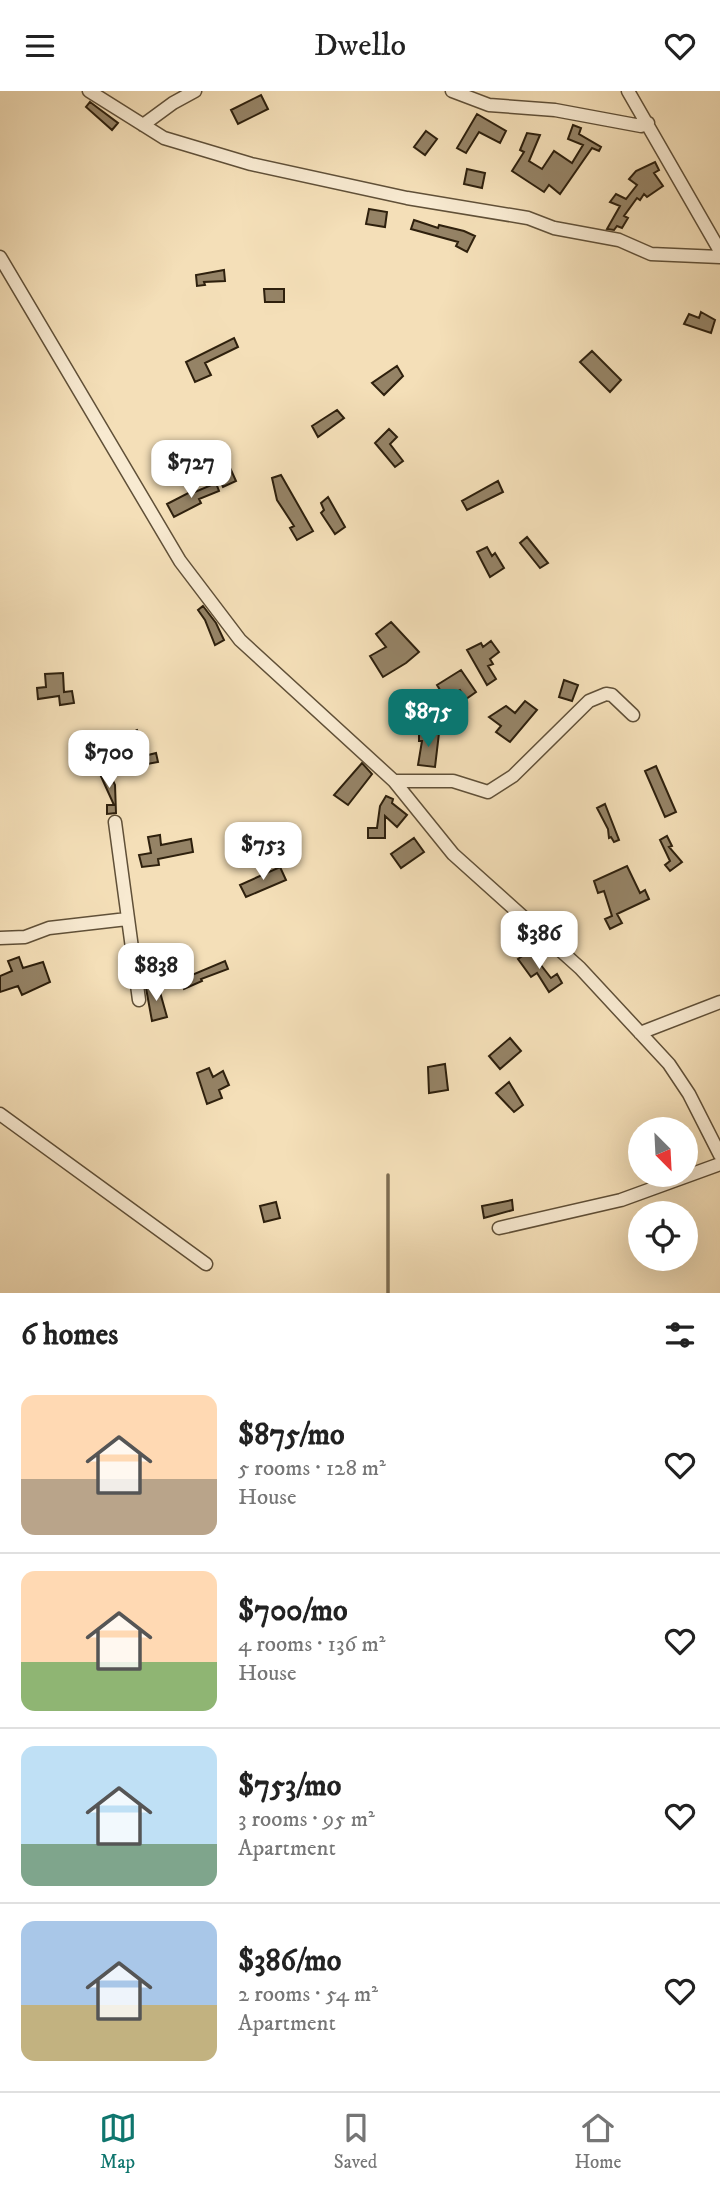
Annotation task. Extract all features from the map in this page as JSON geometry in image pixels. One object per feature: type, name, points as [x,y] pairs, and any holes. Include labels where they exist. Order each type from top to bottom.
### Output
[{"type":"street","points":[[89,91],[164,138],[251,164],[407,198],[527,218],[554,229],[619,240],[650,254],[720,257]]},
{"type":"street","points":[[143,125],[195,91]]},
{"type":"street","points":[[452,91],[489,105],[555,110],[641,126],[648,123]]},
{"type":"street","points":[[628,91],[720,251]]},
{"type":"street","points":[[0,257],[180,561],[240,639],[394,781],[453,854],[580,968],[676,1074],[720,1154],[621,1200],[499,1228]]},
{"type":"street","points":[[394,781],[453,782],[488,792],[513,776],[597,696],[612,695],[634,715]]},
{"type":"street","points":[[115,822],[139,1000]]},
{"type":"street","points":[[0,938],[25,937],[49,927],[127,919]]},
{"type":"street","points":[[640,1033],[720,1002]]},
{"type":"street","points":[[0,1114],[206,1264]]},
{"type":"building","points":[[261,95],[268,109],[238,124],[231,110]]},
{"type":"building","points":[[90,102],[118,123],[112,130],[86,107]]},
{"type":"building","points":[[477,114],[506,131],[500,143],[479,132],[466,153],[457,148]]},
{"type":"building","points":[[573,125],[581,128],[579,134],[601,147],[599,151],[592,148],[560,194],[549,185],[544,192],[512,171],[524,152],[520,150],[527,133],[540,135],[529,161],[542,169],[554,151],[572,163],[583,145],[568,139]]},
{"type":"building","points":[[426,131],[437,139],[425,155],[414,147]]},
{"type":"building","points":[[655,162],[659,170],[654,173],[663,186],[647,197],[644,194],[640,200],[637,198],[624,216],[628,218],[622,228],[617,226],[614,230],[607,229],[620,206],[610,202],[616,194],[626,199],[637,185],[629,179],[636,171]]},
{"type":"building","points":[[467,169],[485,173],[482,188],[464,184]]},
{"type":"building","points":[[369,209],[387,212],[385,227],[366,224]]},
{"type":"building","points":[[414,220],[475,236],[467,252],[456,246],[458,242],[411,229]]},
{"type":"building","points":[[224,270],[225,281],[204,282],[205,285],[197,286],[196,275]]},
{"type":"building","points":[[264,289],[284,289],[284,302],[265,302]]},
{"type":"building","points":[[701,312],[715,320],[711,333],[684,324],[689,314],[699,318]]},
{"type":"building","points":[[234,338],[238,347],[205,363],[211,375],[195,382],[186,362]]},
{"type":"building","points":[[592,351],[621,380],[610,392],[580,362]]},
{"type":"building","points":[[397,366],[403,376],[384,395],[372,383]]},
{"type":"building","points":[[337,410],[344,418],[318,437],[312,426]]},
{"type":"building","points":[[389,429],[397,437],[390,444],[403,461],[395,467],[375,443]]},
{"type":"building","points":[[226,459],[236,481],[223,487],[213,465]]},
{"type":"building","points":[[281,475],[313,531],[297,540],[290,528],[294,526],[277,500],[272,478]]},
{"type":"building","points":[[498,481],[503,492],[467,510],[462,501]]},
{"type":"building","points":[[216,483],[219,491],[199,499],[201,503],[174,517],[167,504],[194,490],[195,492]]},
{"type":"building","points":[[328,497],[345,527],[335,534],[321,513],[324,510],[321,503]]},
{"type":"building","points":[[527,537],[548,563],[540,568],[520,543]]},
{"type":"building","points":[[487,547],[492,556],[495,553],[504,568],[490,577],[477,552]]},
{"type":"building","points":[[203,606],[216,623],[224,640],[215,645],[198,610]]},
{"type":"building","points":[[391,622],[419,652],[383,677],[370,656],[386,647],[376,634]]},
{"type":"building","points":[[491,641],[499,652],[490,659],[493,664],[488,666],[496,679],[487,685],[467,650],[481,643],[483,647]]},
{"type":"building","points":[[461,670],[476,692],[466,699],[460,690],[445,698],[437,685]]},
{"type":"building","points":[[63,673],[64,692],[72,691],[74,703],[60,705],[59,696],[38,699],[37,688],[46,687],[45,674]]},
{"type":"building","points":[[564,680],[578,685],[572,701],[559,697]]},
{"type":"building","points":[[525,701],[537,710],[510,742],[496,732],[501,726],[489,717],[506,706],[515,713]]},
{"type":"building","points":[[137,730],[148,755],[156,753],[158,762],[136,766],[134,756],[138,755],[129,734]]},
{"type":"building","points":[[419,732],[439,733],[435,767],[418,765],[422,741],[419,741]]},
{"type":"building","points":[[362,763],[372,774],[348,805],[334,795]]},
{"type":"building","points":[[656,766],[676,812],[665,817],[645,771]]},
{"type":"building","points":[[107,768],[115,785],[116,813],[107,814],[107,805],[114,805],[99,772]]},
{"type":"building","points":[[386,796],[393,799],[392,803],[407,815],[397,827],[385,816],[385,838],[368,838],[368,828],[377,828],[380,806]]},
{"type":"building","points":[[605,804],[619,840],[614,842],[609,838],[608,829],[597,808]]},
{"type":"building","points":[[160,835],[161,845],[191,839],[193,852],[158,859],[159,865],[142,867],[139,855],[151,853],[148,837]]},
{"type":"building","points":[[667,836],[672,846],[669,847],[682,862],[670,871],[665,865],[670,861],[660,840]]},
{"type":"building","points":[[414,838],[424,852],[401,868],[391,854]]},
{"type":"building","points":[[627,866],[640,893],[645,890],[649,899],[617,914],[622,923],[610,929],[605,919],[612,916],[604,891],[598,893],[594,881]]},
{"type":"building","points":[[280,867],[286,880],[246,897],[240,885]]},
{"type":"building","points":[[530,951],[551,978],[557,974],[562,983],[549,992],[537,973],[531,977],[518,959]]},
{"type":"building","points":[[19,957],[23,968],[43,962],[50,982],[22,995],[18,986],[0,992],[0,976],[12,971],[8,961]]},
{"type":"building","points":[[225,961],[228,969],[184,989],[180,980]]},
{"type":"building","points":[[158,985],[167,1017],[152,1021],[146,988]]},
{"type":"building","points":[[510,1038],[521,1051],[500,1069],[489,1056]]},
{"type":"building","points":[[445,1064],[448,1090],[429,1093],[428,1067]]},
{"type":"building","points":[[209,1068],[213,1077],[223,1071],[229,1085],[219,1090],[222,1098],[207,1104],[197,1073]]},
{"type":"building","points":[[509,1082],[523,1105],[514,1112],[496,1093]]},
{"type":"building","points":[[512,1200],[513,1210],[484,1218],[482,1206]]},
{"type":"building","points":[[276,1202],[280,1218],[264,1222],[260,1206]]},
{"type":"waterway","points":[[388,1175],[388,1293]]}]
